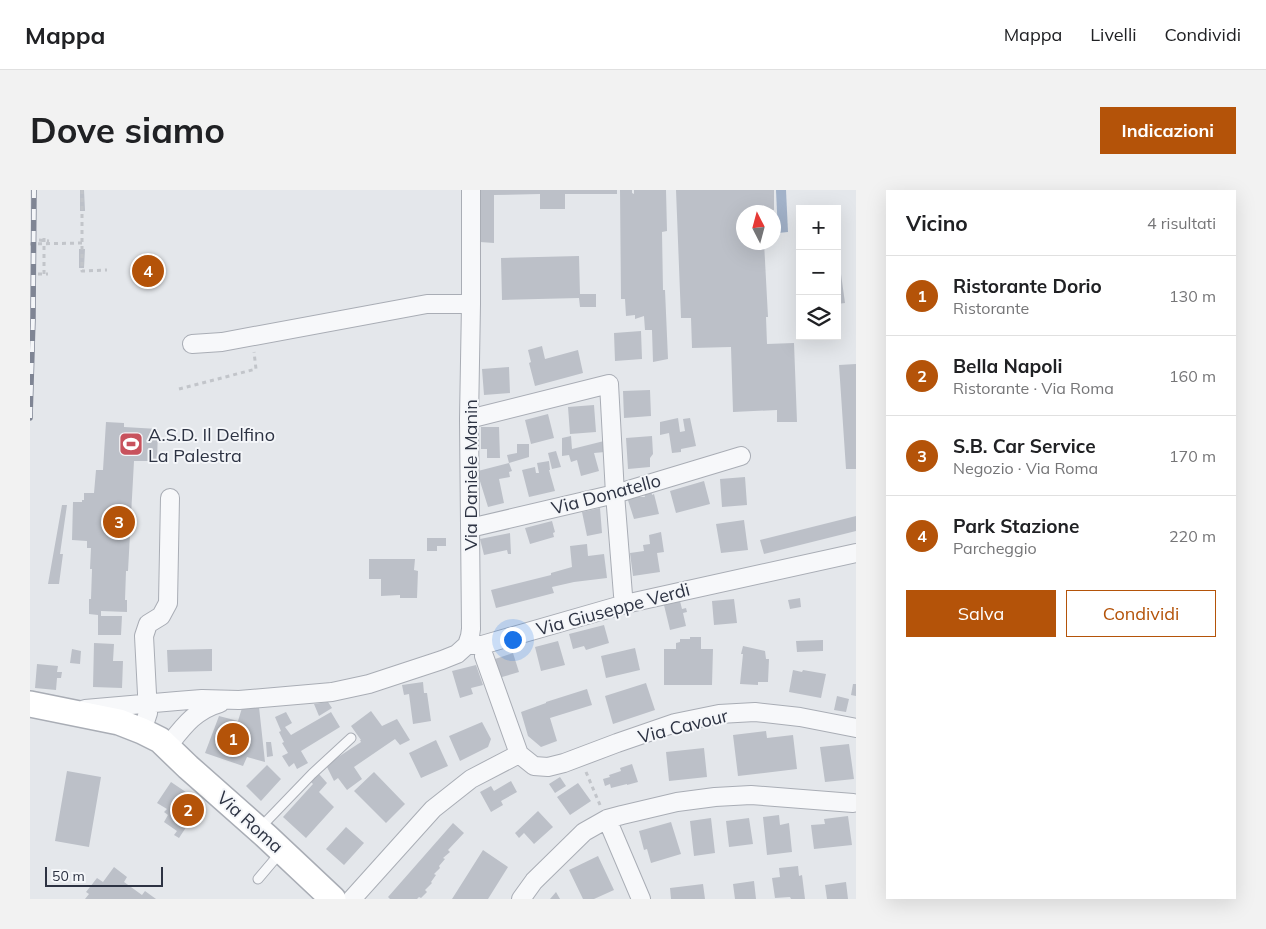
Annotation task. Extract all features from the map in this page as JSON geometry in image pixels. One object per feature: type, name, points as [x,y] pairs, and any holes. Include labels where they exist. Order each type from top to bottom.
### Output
[{"type":"main road","name":"Via Roma","points":[[30,704],[119,722],[160,740],[333,899]]},
{"type":"street","name":"Via Daniele Manin","points":[[467,645],[471,629],[469,419],[471,190]]},
{"type":"street","points":[[192,344],[222,342],[427,304],[471,304]]},
{"type":"street","points":[[469,419],[609,384],[615,494],[625,604]]},
{"type":"street","name":"Via Donatello","points":[[470,528],[615,494],[741,456]]},
{"type":"street","points":[[142,731],[147,718],[148,703],[144,636],[148,624],[161,616],[168,603],[170,498]]},
{"type":"street","name":"Via Giuseppe Verdi","points":[[68,711],[202,699],[229,701],[332,692],[369,684],[457,654],[467,645],[482,644],[625,604],[856,553]]},
{"type":"street","points":[[352,899],[433,809],[471,779],[519,754],[484,656]]},
{"type":"street","name":"Via Giuseppe Verdi","points":[[168,746],[195,715],[204,709],[229,701]]},
{"type":"street","name":"Via Cavour","points":[[519,754],[534,766],[548,768],[675,723],[719,714],[755,712],[800,717],[856,728]]},
{"type":"street","points":[[521,899],[534,881],[584,832],[607,819],[622,814],[677,802],[751,795],[853,803]]},
{"type":"street","points":[[607,819],[641,899]]},
{"type":"lane","points":[[259,829],[312,774],[351,738]]},
{"type":"lane","points":[[258,879],[282,851]]},
{"type":"path","points":[[82,190],[82,271],[107,270]]},
{"type":"path","points":[[39,240],[44,242],[49,240]]},
{"type":"path","points":[[30,244],[44,242],[82,243]]},
{"type":"path","points":[[38,274],[46,274],[44,242]]},
{"type":"path","points":[[179,389],[256,369],[252,336]]},
{"type":"path","points":[[580,757],[607,819]]},
{"type":"water","points":[[776,190],[786,190],[788,232],[781,233],[781,205],[777,205]]},
{"type":"building","points":[[80,190],[84,190],[85,211],[80,211]]},
{"type":"building","points":[[480,190],[617,190],[617,194],[565,194],[565,209],[540,209],[540,194],[494,195],[494,243],[480,242]]},
{"type":"building","points":[[620,190],[632,190],[634,194],[634,190],[666,190],[667,231],[662,232],[663,290],[665,290],[668,359],[653,362],[652,330],[645,330],[644,316],[635,319],[635,315],[626,316],[625,299],[621,299]]},
{"type":"building","points":[[676,190],[774,190],[774,205],[736,205],[736,250],[764,250],[768,317],[766,317],[767,344],[794,343],[797,422],[777,422],[777,410],[733,412],[731,347],[692,348],[691,318],[681,318]]},
{"type":"building","points":[[79,249],[85,249],[84,268],[79,268]]},
{"type":"building","points":[[579,256],[580,294],[596,294],[596,307],[580,307],[579,298],[502,300],[501,258]]},
{"type":"building","points":[[841,274],[845,303],[841,304]]},
{"type":"building","points":[[641,331],[642,359],[615,361],[614,333]]},
{"type":"building","points":[[542,346],[545,359],[578,350],[583,373],[535,386],[528,350]]},
{"type":"building","points":[[856,364],[856,469],[846,469],[839,365]]},
{"type":"building","points":[[509,367],[510,393],[484,395],[482,369]]},
{"type":"building","points":[[650,390],[651,416],[624,418],[623,391]]},
{"type":"building","points":[[594,405],[596,432],[570,434],[568,407]]},
{"type":"building","points":[[548,414],[554,438],[531,444],[525,420]]},
{"type":"building","points":[[678,418],[680,432],[685,431],[683,419],[690,418],[696,446],[681,449],[681,452],[672,453],[669,433],[660,435],[660,422]]},
{"type":"building","points":[[106,422],[124,423],[124,427],[158,429],[157,461],[134,461],[128,571],[126,571],[125,600],[127,600],[127,612],[101,611],[101,616],[122,616],[121,635],[98,635],[98,615],[89,614],[92,569],[90,569],[91,548],[87,548],[87,541],[72,540],[73,502],[82,502],[84,500],[84,493],[94,493],[96,470],[103,470]]},
{"type":"building","points":[[481,427],[499,427],[500,458],[487,458],[487,449],[481,449]]},
{"type":"building","points":[[571,436],[572,449],[604,441],[605,452],[594,453],[599,471],[581,476],[577,460],[571,462],[569,455],[562,456],[562,438]]},
{"type":"building","points":[[652,436],[653,454],[650,458],[650,467],[628,469],[626,438]]},
{"type":"building","points":[[517,444],[529,444],[529,457],[509,463],[507,455],[517,453]]},
{"type":"building","points":[[556,451],[561,467],[552,469],[548,453]]},
{"type":"building","points":[[549,461],[549,470],[555,491],[529,497],[522,470],[535,467],[536,473],[539,473],[537,463]]},
{"type":"building","points":[[509,463],[512,471],[509,472],[510,477],[499,479],[504,503],[488,507],[479,478],[474,479],[474,472]]},
{"type":"building","points":[[745,477],[747,505],[722,507],[720,479]]},
{"type":"building","points":[[704,481],[710,504],[676,513],[670,491]]},
{"type":"building","points":[[651,489],[659,514],[634,519],[626,494],[638,490],[639,497],[645,497],[643,491]]},
{"type":"building","points":[[62,505],[67,505],[60,554],[63,554],[59,584],[48,584]]},
{"type":"building","points":[[600,508],[602,533],[587,536],[582,512]]},
{"type":"building","points":[[856,516],[856,531],[764,554],[760,540]]},
{"type":"building","points":[[744,520],[748,550],[721,553],[716,524]]},
{"type":"building","points":[[552,521],[555,532],[553,533],[554,537],[530,544],[525,528]]},
{"type":"building","points":[[661,532],[664,552],[657,553],[660,572],[633,576],[630,553],[644,551],[643,545],[650,544],[649,535]]},
{"type":"building","points":[[510,533],[511,554],[508,554],[507,550],[484,555],[480,539]]},
{"type":"building","points":[[427,538],[446,538],[446,546],[437,546],[437,551],[427,551]]},
{"type":"building","points":[[587,544],[588,556],[604,554],[607,578],[552,587],[554,593],[496,608],[491,590],[551,575],[551,573],[572,567],[570,546]]},
{"type":"building","points":[[369,559],[415,559],[414,570],[418,571],[417,598],[400,598],[400,595],[381,596],[381,579],[369,579]]},
{"type":"building","points":[[679,597],[682,609],[686,608],[687,612],[683,613],[686,626],[670,630],[663,601]]},
{"type":"building","points":[[800,598],[801,607],[790,609],[788,600]]},
{"type":"building","points":[[734,599],[737,623],[714,625],[712,601]]},
{"type":"building","points":[[604,625],[609,643],[586,650],[584,646],[573,649],[569,634]]},
{"type":"building","points":[[690,637],[701,637],[701,649],[713,649],[712,685],[664,685],[664,649],[676,649],[676,643],[680,642],[680,639],[690,639]]},
{"type":"building","points":[[823,640],[823,651],[797,652],[796,641]]},
{"type":"building","points":[[558,641],[565,665],[541,671],[535,647]]},
{"type":"building","points":[[94,643],[114,644],[113,661],[123,661],[122,688],[93,687]]},
{"type":"building","points":[[743,646],[765,651],[766,659],[769,659],[768,682],[758,682],[758,685],[740,684]]},
{"type":"building","points":[[635,648],[640,670],[606,678],[601,656]]},
{"type":"building","points":[[72,649],[81,651],[80,664],[70,663]]},
{"type":"building","points":[[212,649],[212,671],[168,672],[167,650]]},
{"type":"building","points":[[513,653],[519,672],[495,679],[489,661]]},
{"type":"building","points":[[37,664],[58,666],[57,672],[62,672],[61,678],[57,678],[56,690],[35,688]]},
{"type":"building","points":[[476,665],[483,685],[471,688],[473,694],[460,698],[452,671]]},
{"type":"building","points":[[793,670],[826,674],[821,698],[789,692]]},
{"type":"building","points":[[423,682],[424,693],[427,693],[431,721],[413,724],[409,694],[404,695],[402,685]]},
{"type":"building","points":[[646,683],[655,710],[613,724],[605,696]]},
{"type":"building","points":[[853,684],[856,684],[856,696],[851,695]]},
{"type":"building","points":[[587,689],[592,705],[550,718],[557,741],[541,747],[528,736],[521,712]]},
{"type":"building","points":[[837,696],[849,699],[846,712],[834,710]]},
{"type":"building","points":[[328,702],[332,708],[319,716],[314,704]]},
{"type":"building","points":[[259,707],[265,762],[247,757],[243,766],[205,753],[219,716],[238,721],[242,708]]},
{"type":"building","points":[[371,711],[382,726],[397,719],[410,740],[400,745],[395,739],[354,767],[362,779],[347,790],[338,778],[334,781],[326,765],[361,742],[351,726]]},
{"type":"building","points":[[286,712],[292,723],[285,727],[291,735],[331,712],[340,727],[301,751],[308,763],[297,769],[294,763],[289,767],[282,756],[288,753],[282,743],[284,742],[275,717]]},
{"type":"building","points":[[482,722],[491,739],[488,747],[460,761],[449,736]]},
{"type":"building","points":[[766,731],[767,738],[793,735],[797,769],[738,776],[733,735]]},
{"type":"building","points":[[436,740],[448,766],[421,778],[409,753]]},
{"type":"building","points":[[266,742],[271,742],[273,756],[267,757]]},
{"type":"building","points":[[849,744],[854,779],[825,782],[820,747]]},
{"type":"building","points":[[704,748],[707,777],[669,781],[666,752]]},
{"type":"building","points":[[632,764],[638,782],[611,788],[610,784],[605,786],[603,779],[621,771],[620,768]]},
{"type":"building","points":[[267,765],[281,779],[261,801],[246,786]]},
{"type":"building","points":[[67,771],[101,777],[89,847],[55,841]]},
{"type":"building","points":[[374,772],[405,804],[386,823],[354,791]]},
{"type":"building","points":[[319,774],[327,783],[319,792],[334,807],[306,838],[283,817],[313,784],[311,782]]},
{"type":"building","points":[[560,777],[566,786],[555,793],[549,784]]},
{"type":"building","points":[[511,781],[517,792],[501,801],[503,805],[491,812],[480,792],[491,786],[494,791]]},
{"type":"building","points":[[171,782],[202,803],[179,838],[174,835],[177,831],[164,822],[168,815],[164,812],[167,809],[157,803]]},
{"type":"building","points":[[578,783],[591,801],[570,815],[557,797]]},
{"type":"building","points":[[538,811],[553,827],[534,844],[524,833],[519,838],[515,833]]},
{"type":"building","points":[[779,815],[780,825],[789,823],[792,852],[767,855],[763,817]]},
{"type":"building","points":[[848,816],[852,845],[814,849],[811,825],[825,824],[824,819]]},
{"type":"building","points":[[711,818],[715,853],[694,856],[690,821]]},
{"type":"building","points":[[749,818],[753,844],[729,847],[726,821]]},
{"type":"building","points":[[671,822],[681,854],[651,863],[647,849],[644,850],[639,831]]},
{"type":"building","points":[[453,823],[464,833],[448,850],[450,852],[443,858],[445,859],[434,874],[436,875],[432,883],[425,890],[427,892],[417,899],[390,899],[388,897]]},
{"type":"building","points":[[346,827],[364,843],[344,865],[326,849]]},
{"type":"building","points":[[483,850],[508,867],[488,899],[452,899]]},
{"type":"building","points":[[598,856],[614,890],[594,899],[583,899],[569,870]]},
{"type":"building","points":[[798,866],[799,876],[802,875],[805,899],[775,898],[772,878],[780,877],[779,868]]},
{"type":"building","points":[[114,867],[127,877],[124,882],[142,895],[145,891],[156,899],[85,899],[89,894],[86,892],[97,878],[103,882]]},
{"type":"building","points":[[754,881],[756,899],[735,899],[733,884]]},
{"type":"building","points":[[846,882],[848,899],[827,899],[825,885]]},
{"type":"building","points":[[703,884],[705,899],[671,899],[670,888]]},
{"type":"building","points":[[556,892],[560,899],[550,899]]},
{"type":"railway","points":[[30,418],[34,190]]},
{"type":"place","name":"Park Stazione","points":[[148,271]]},
{"type":"place","name":"A.S.D. Il Delfino La Palestra","points":[[131,444]]},
{"type":"place","name":"S.B. Car Service","points":[[119,522]]},
{"type":"place","name":"Ristorante Dorio","points":[[233,739]]},
{"type":"place","name":"Bella Napoli","points":[[188,810]]}]
